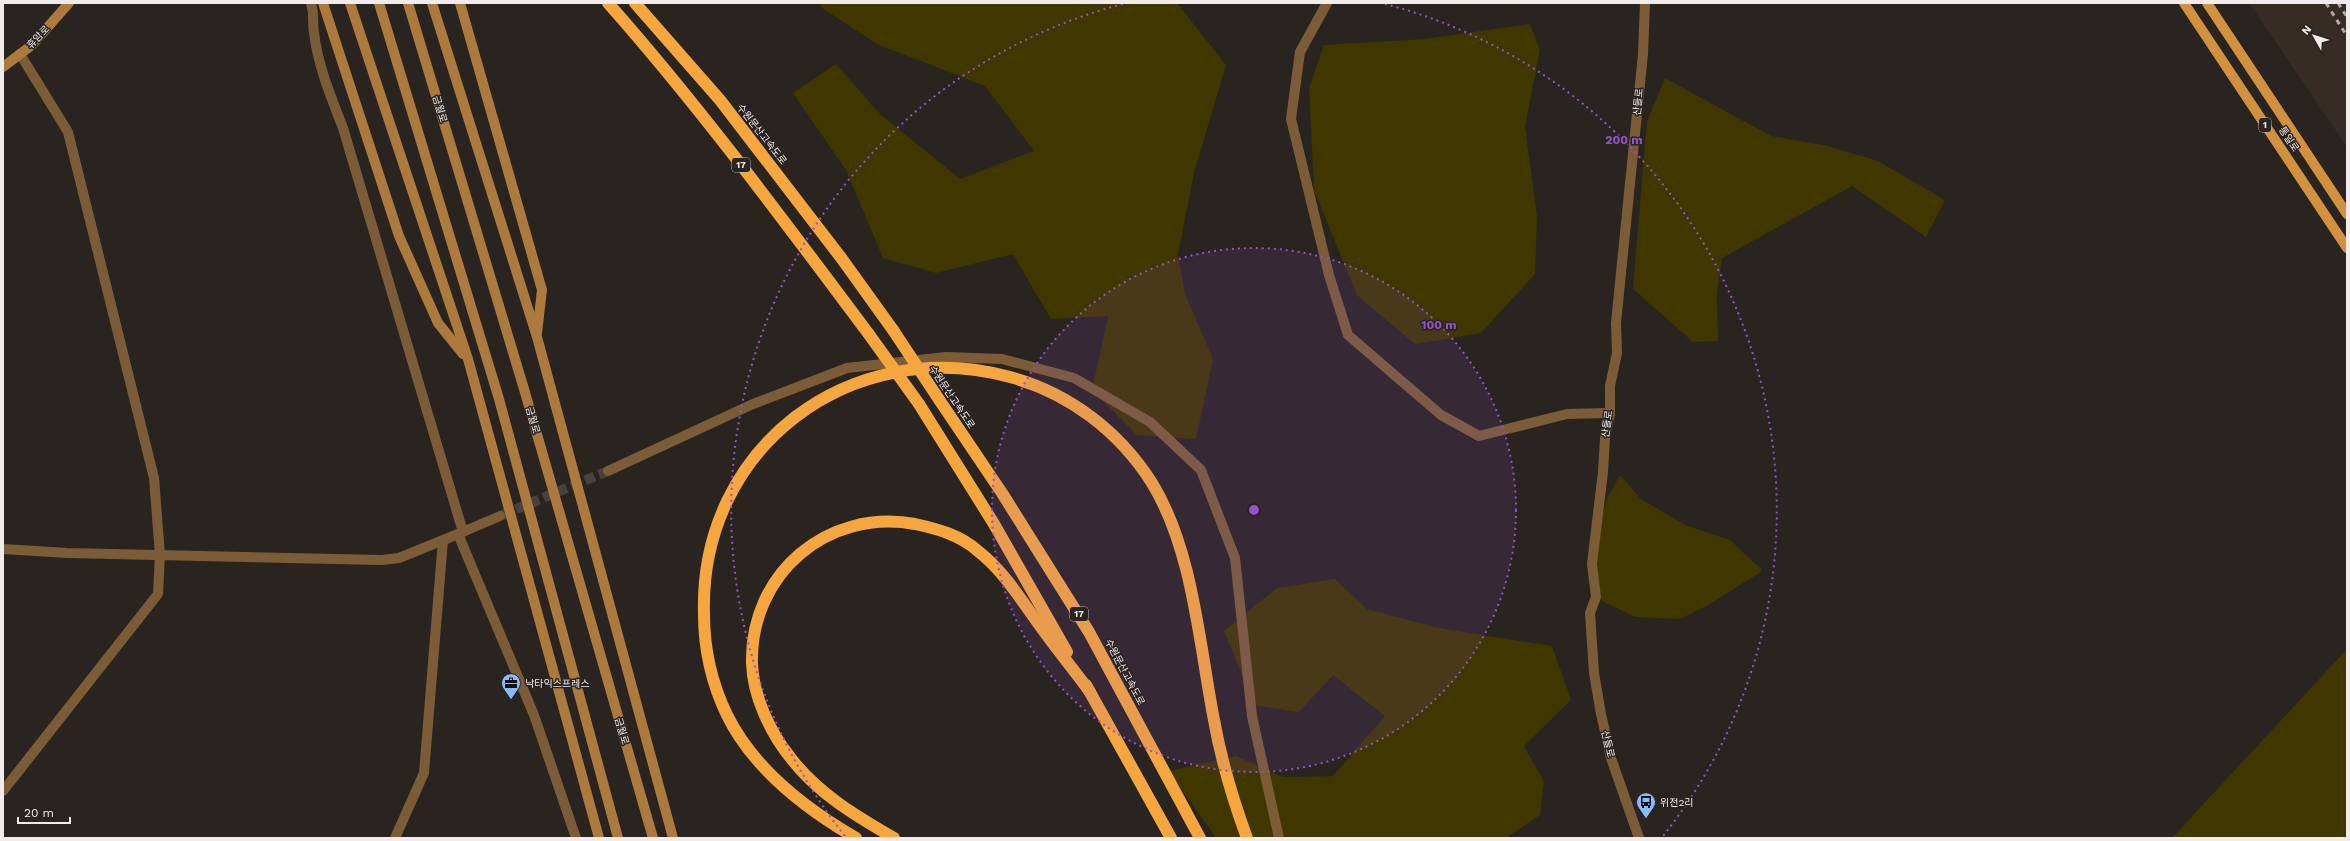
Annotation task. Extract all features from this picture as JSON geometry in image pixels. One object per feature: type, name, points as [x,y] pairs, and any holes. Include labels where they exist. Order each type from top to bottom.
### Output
[{"type":"highway","name":"17","points":[[608,3],[658,60],[720,138],[868,333],[918,404],[994,524],[1172,838]]},
{"type":"highway","name":"수원문산고속도로","points":[[635,3],[720,100],[842,259],[894,330],[1002,493],[1089,632],[1200,838]]},
{"type":"highway","points":[[856,838],[803,803],[775,779],[749,749],[727,716],[711,674],[704,631],[703,593],[708,560],[719,521],[734,488],[753,459],[776,433],[808,407],[841,388],[873,376],[906,370],[948,367],[984,370],[1019,380],[1052,392],[1082,408],[1128,451],[1152,484],[1172,524],[1188,576],[1215,725],[1247,838]]},
{"type":"highway","points":[[894,838],[855,816],[817,787],[790,758],[767,722],[756,690],[752,664],[754,636],[761,609],[779,576],[804,549],[832,534],[858,524],[881,520],[942,529],[978,550],[1002,573],[1090,692]]},
{"type":"main road","name":"휴암로","points":[[3,67],[32,45],[69,3]]},
{"type":"main road","points":[[323,3],[399,236],[438,323],[468,359]]},
{"type":"main road","points":[[350,3],[468,359],[599,838]]},
{"type":"main road","points":[[379,3],[498,399],[618,838]]},
{"type":"main road","name":"금월로","points":[[408,3],[522,381],[653,838]]},
{"type":"main road","points":[[432,3],[537,337],[673,838]]},
{"type":"main road","points":[[460,3],[542,290],[537,337]]},
{"type":"main road","name":"통일로","points":[[2184,3],[2347,248]]},
{"type":"main road","name":"통일로","points":[[2207,3],[2347,214]]},
{"type":"street","points":[[310,3],[315,17],[314,32],[326,87],[343,128],[460,533],[534,715],[576,838]]},
{"type":"street","points":[[1327,3],[1300,52],[1291,119],[1329,275],[1348,334],[1441,415],[1479,436],[1566,414],[1610,413]]},
{"type":"street","name":"산들로","points":[[1639,838],[1611,758],[1594,673],[1590,613],[1596,597],[1592,564],[1603,472],[1605,438],[1610,413],[1610,386],[1617,353],[1616,323],[1643,54],[1645,3]]},
{"type":"street","points":[[3,791],[158,594],[160,555],[154,478],[68,132],[20,54]]},
{"type":"street","points":[[608,471],[753,404],[847,368],[946,357],[1002,359],[1074,378],[1150,422],[1201,470],[1235,558],[1252,716],[1279,838]]},
{"type":"street","points":[[3,549],[160,555],[382,560],[399,558],[500,516]]},
{"type":"street","points":[[394,838],[424,773],[443,540]]},
{"type":"shaded area","points":[[820,3],[1177,3],[1226,65],[1194,173],[1178,255],[1185,294],[1213,359],[1196,439],[1137,435],[1092,390],[1108,316],[1051,319],[1013,254],[936,273],[883,258],[846,170],[793,93],[836,64],[880,114],[960,179],[1034,151],[985,86],[877,44],[822,8]]},
{"type":"shaded area","points":[[2249,3],[2347,3],[2347,147],[2318,104]]},
{"type":"shaded area","points":[[1530,24],[1540,50],[1525,127],[1537,216],[1535,274],[1481,333],[1415,344],[1357,295],[1314,190],[1309,88],[1324,45],[1425,39]]},
{"type":"shaded area","points":[[1665,78],[1771,136],[1824,145],[1878,161],[1945,200],[1926,237],[1852,186],[1722,258],[1717,294],[1718,341],[1693,342],[1633,289],[1647,121]]},
{"type":"shaded area","points":[[1620,475],[1641,499],[1685,525],[1730,540],[1761,569],[1761,572],[1708,605],[1680,619],[1635,617],[1602,601],[1593,551],[1607,498]]},
{"type":"shaded area","points":[[1335,579],[1367,609],[1438,628],[1552,646],[1571,700],[1524,746],[1544,782],[1540,815],[1506,838],[1216,838],[1169,771],[1236,756],[1283,777],[1333,776],[1385,716],[1333,675],[1299,712],[1255,705],[1224,631],[1277,588]]},
{"type":"shaded area","points":[[2347,649],[2347,838],[2172,838]]},
{"type":"tunnel","points":[[502,515],[608,471]]},
{"type":"railway","points":[[2326,3],[2347,36]]},
{"type":"railway","points":[[2338,3],[2347,17]]},
{"type":"place","name":"낙타익스프레스","points":[[511,700]]},
{"type":"place","name":"위전2리","points":[[1646,819]]}]
